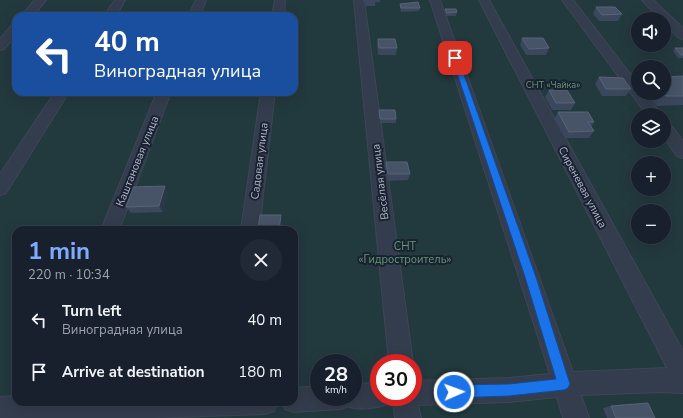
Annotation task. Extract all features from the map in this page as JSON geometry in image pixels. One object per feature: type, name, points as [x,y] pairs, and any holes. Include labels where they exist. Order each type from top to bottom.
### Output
[{"type":"street","points":[[30,12],[41,0]]},
{"type":"street","points":[[112,12],[120,0]]},
{"type":"street","points":[[196,12],[201,0]]},
{"type":"street","points":[[278,12],[280,0]]},
{"type":"street","name":"Весёлая улица","points":[[359,0],[401,354]]},
{"type":"street","points":[[435,0],[530,277],[576,418]]},
{"type":"street","name":"Сиреневая улица","points":[[484,0],[683,375]]},
{"type":"street","points":[[568,0],[631,84]]},
{"type":"street","points":[[647,0],[683,35]]},
{"type":"street","points":[[0,46],[12,32]]},
{"type":"street","points":[[0,188],[59,96]]},
{"type":"street","name":"Каштановая улица","points":[[112,226],[162,96]]},
{"type":"street","name":"Садовая улица","points":[[251,226],[267,96]]},
{"type":"street","points":[[643,100],[650,108]]},
{"type":"street","points":[[671,136],[683,152]]},
{"type":"street","points":[[422,393],[509,390],[564,384],[683,381]]},
{"type":"street","points":[[298,400],[310,399]]},
{"type":"street","points":[[0,409],[227,408],[240,406]]},
{"type":"street","points":[[406,406],[408,418]]},
{"type":"green space","name":"СНТ «Гидростроитель»","points":[[0,0],[683,0],[683,418],[0,418]]},
{"type":"building","points":[[418,2],[420,8],[401,8],[400,4]]},
{"type":"building","points":[[596,7],[615,7],[622,14],[602,15]]},
{"type":"building","points":[[445,9],[456,9],[457,12],[447,13]]},
{"type":"building","points":[[522,38],[543,38],[549,48],[529,49]]},
{"type":"building","points":[[378,39],[395,39],[397,48],[379,48]]},
{"type":"building","points":[[675,48],[683,48],[683,55],[681,55]]},
{"type":"building","points":[[683,76],[683,96],[671,96],[671,77]]},
{"type":"building","points":[[599,77],[623,78],[631,89],[606,89]]},
{"type":"building","points":[[549,90],[567,90],[575,103],[556,103]]},
{"type":"building","points":[[379,110],[395,110],[396,119],[380,119]]},
{"type":"building","points":[[558,112],[588,112],[594,122],[588,122],[594,131],[569,132]]},
{"type":"building","points":[[386,162],[407,162],[410,174],[388,174]]},
{"type":"building","points":[[165,186],[159,206],[126,207],[133,187]]},
{"type":"building","points":[[260,215],[281,215],[280,226],[259,226]]},
{"type":"building","points":[[648,403],[655,418],[616,418],[611,406]]},
{"type":"route","points":[[454,392],[509,390],[564,384],[530,277],[455,58]]},
{"type":"park label","name":"СНТ «Чайка»","points":[[553,85]]}]
